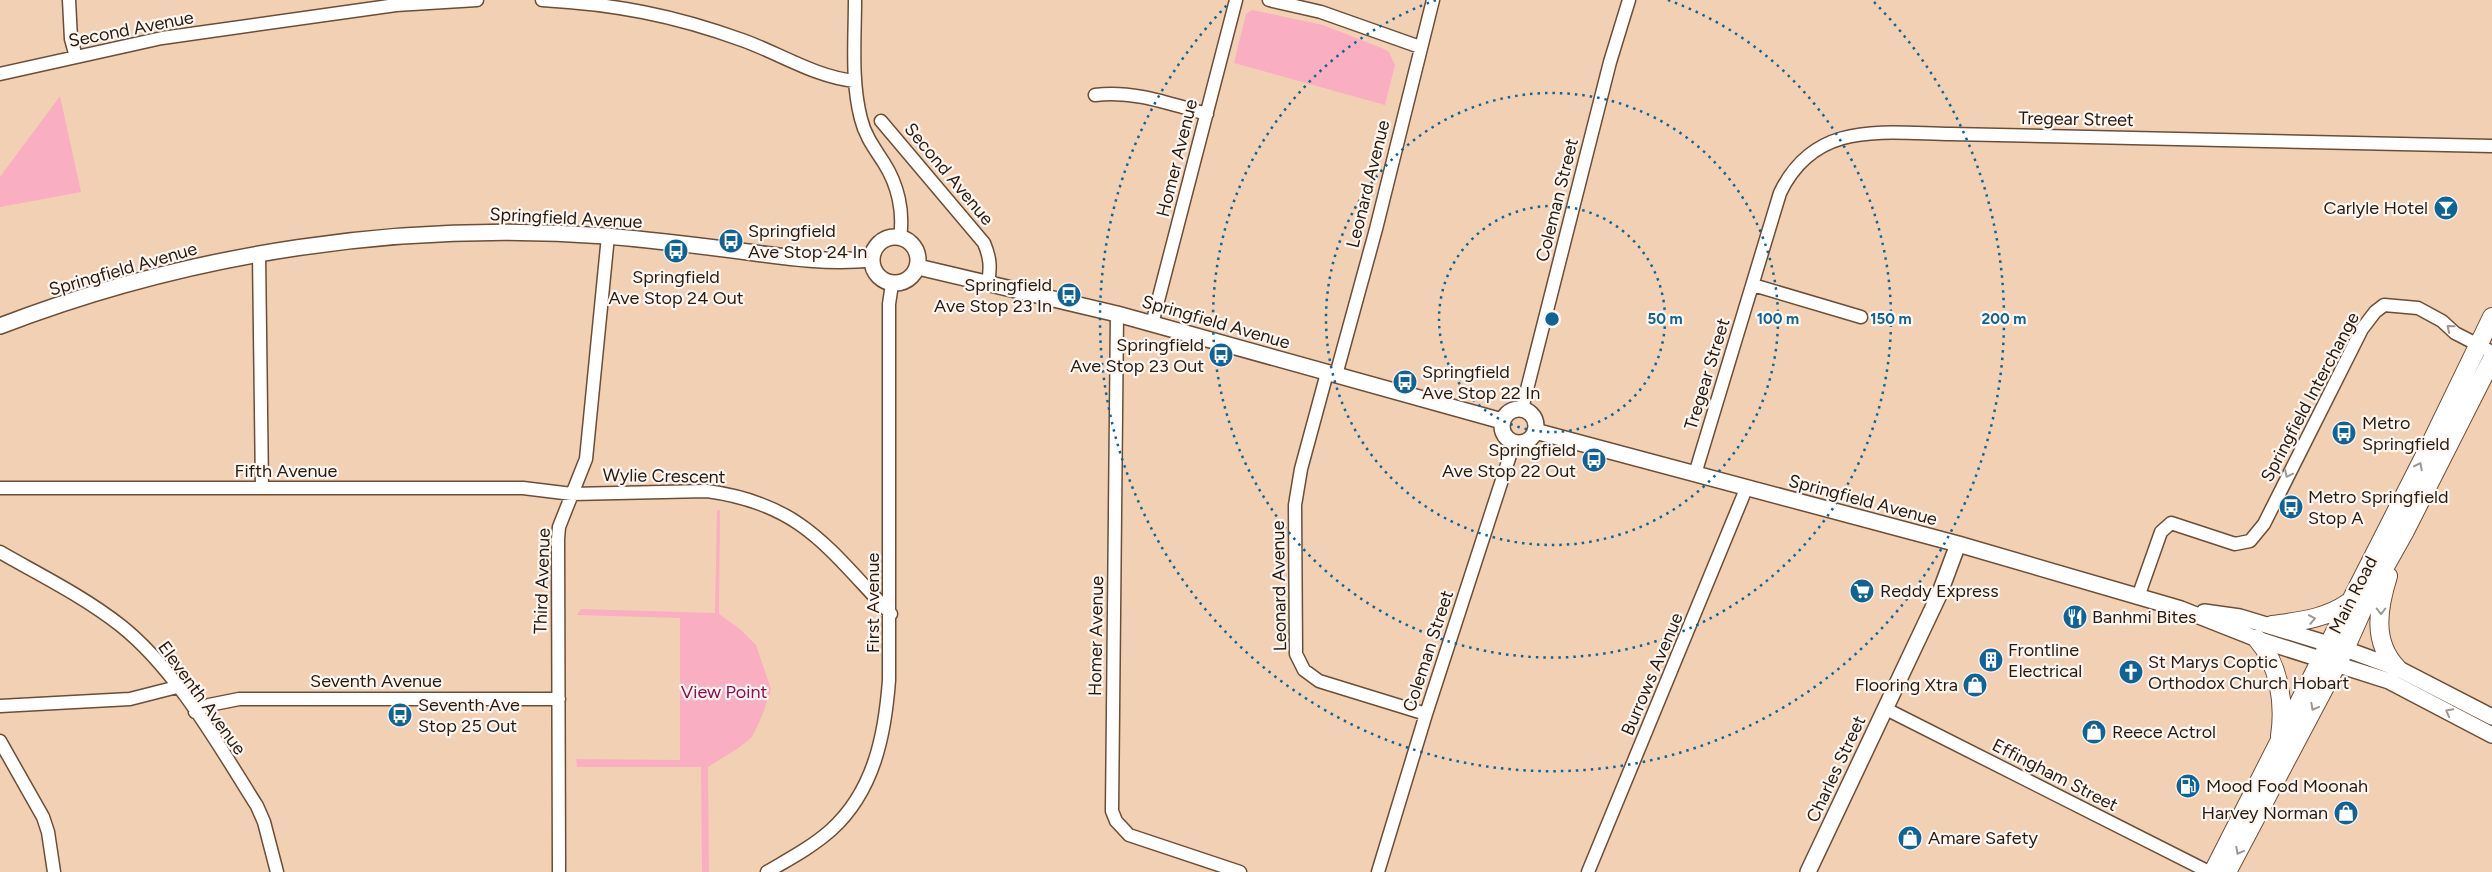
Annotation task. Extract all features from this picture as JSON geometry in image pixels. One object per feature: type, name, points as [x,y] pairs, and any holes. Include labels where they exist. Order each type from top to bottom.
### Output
[{"type":"main road","name":"Main Road","points":[[2227,872],[2333,654],[2348,602],[2486,349],[2492,317]]},
{"type":"main road","name":"Main Road","points":[[2213,872],[2278,746],[2369,595],[2405,531],[2492,358]]},
{"type":"main road","points":[[2397,668],[2383,650],[2381,638],[2381,601],[2405,531]]},
{"type":"main road","points":[[2272,626],[2316,619],[2335,612],[2348,602]]},
{"type":"main road","points":[[2257,639],[2266,649],[2280,693],[2282,724],[2278,746]]},
{"type":"street","points":[[68,0],[71,39],[76,56]]},
{"type":"street","name":"Second Avenue","points":[[0,74],[162,38],[396,3],[477,0]]},
{"type":"street","points":[[542,0],[647,5],[770,50],[828,76],[855,81]]},
{"type":"street","points":[[855,0],[855,81],[861,121],[866,134],[890,173],[901,215],[900,237]]},
{"type":"street","name":"Homer Avenue","points":[[1152,324],[1236,0]]},
{"type":"street","points":[[1269,0],[1321,12],[1420,47]]},
{"type":"street","name":"Leonard Avenue","points":[[1426,714],[1319,680],[1304,670],[1296,654],[1295,505],[1301,469],[1376,229],[1433,0]]},
{"type":"street","name":"Coleman Street","points":[[1522,409],[1610,62],[1629,0]]},
{"type":"street","points":[[1095,94],[1116,92],[1133,94],[1207,114]]},
{"type":"street","name":"Second Avenue","points":[[881,121],[984,243],[989,255],[991,268],[988,282]]},
{"type":"street","name":"Tregear Street","points":[[1695,474],[1780,193],[1787,178],[1806,156],[1818,147],[1844,136],[1878,133],[1961,134],[2492,146]]},
{"type":"street","name":"Springfield Avenue","points":[[0,326],[113,288],[162,274],[259,254],[351,240],[458,232],[512,232],[608,236],[816,261],[872,259]]},
{"type":"street","name":"Third Avenue","points":[[559,872],[558,538],[559,527],[586,458],[608,236]]},
{"type":"street","points":[[900,237],[912,245],[916,251],[918,267],[908,280],[892,284],[875,273],[872,259],[876,247],[886,238],[900,237]]},
{"type":"street","points":[[259,254],[262,488]]},
{"type":"street","name":"Springfield Avenue","points":[[918,267],[1117,314],[1502,421]]},
{"type":"street","name":"First Avenue","points":[[767,872],[830,830],[854,804],[867,781],[878,753],[887,709],[890,614],[889,304],[892,284]]},
{"type":"street","points":[[1753,285],[1861,317]]},
{"type":"street","name":"Springfield Interchange","points":[[2138,597],[2160,532],[2171,523],[2235,544],[2250,541],[2264,524],[2362,329],[2375,312],[2384,305],[2418,308],[2442,322],[2455,333],[2486,349]]},
{"type":"street","name":"Homer Avenue","points":[[1117,314],[1112,811],[1116,821],[1129,836],[1240,872]]},
{"type":"street","points":[[1522,409],[1533,417],[1535,431],[1524,442],[1514,443],[1502,432],[1502,421],[1512,410],[1522,409]]},
{"type":"street","name":"Springfield Avenue","points":[[1535,431],[1746,489],[1958,544],[2181,609],[2257,639],[2333,654]]},
{"type":"street","name":"Coleman Street","points":[[1378,872],[1426,714],[1514,443]]},
{"type":"street","name":"Fifth Avenue","points":[[0,488],[524,488],[572,494]]},
{"type":"street","name":"Burrows Avenue","points":[[1588,872],[1746,489]]},
{"type":"street","name":"Wylie Crescent","points":[[572,494],[707,491],[750,499],[790,517],[812,532],[850,568],[890,614]]},
{"type":"street","name":"Charles Street","points":[[1808,872],[1939,595],[1958,544]]},
{"type":"street","name":"Eleventh Avenue","points":[[0,552],[80,598],[121,626],[148,652],[195,712],[257,806],[264,822],[277,872]]},
{"type":"street","name":"Springfield Avenue","points":[[2181,609],[2240,617],[2272,626],[2333,654]]},
{"type":"street","points":[[2333,654],[2397,668],[2492,717]]},
{"type":"street","points":[[2333,654],[2492,735]]},
{"type":"street","points":[[0,706],[130,699],[176,687]]},
{"type":"street","name":"Seventh Avenue","points":[[195,712],[209,705],[239,699],[559,699]]},
{"type":"street","name":"Effingham Street","points":[[1886,709],[2209,872]]},
{"type":"street","points":[[0,741],[43,817],[54,872]]},
{"type":"green space","points":[[1252,10],[1323,25],[1389,52],[1395,65],[1385,105],[1234,63],[1246,14]]},
{"type":"green space","points":[[60,96],[81,192],[0,207],[0,177]]},
{"type":"green space","name":"View Point","points":[[717,510],[720,510],[719,614],[740,629],[756,645],[771,689],[762,716],[752,737],[740,747],[708,767],[709,872],[702,872],[701,767],[577,767],[576,759],[680,760],[680,618],[577,615],[581,609],[715,613]]},
{"type":"place","name":"Carlyle Hotel","points":[[2446,208]]},
{"type":"place","name":"Springfield Ave Stop 24 In","points":[[731,241]]},
{"type":"place","name":"Springfield Ave Stop 24 Out","points":[[676,251]]},
{"type":"place","name":"Springfield Ave Stop 23 In","points":[[1069,295]]},
{"type":"place","name":"Springfield Ave Stop 23 Out","points":[[1221,355]]},
{"type":"place","name":"Springfield Ave Stop 22 In","points":[[1405,382]]},
{"type":"place","name":"Metro Springfield","points":[[2344,433]]},
{"type":"place","name":"Springfield Ave Stop 22 Out","points":[[1594,460]]},
{"type":"place","name":"Metro Springfield Stop A","points":[[2291,507]]},
{"type":"place","name":"Reddy Express","points":[[1862,591]]},
{"type":"place","name":"Banhmi Bites","points":[[2075,617]]},
{"type":"place","name":"Frontline Electrical","points":[[1991,660]]},
{"type":"place","name":"St Marys Coptic Orthodox Church Hobart","points":[[2131,672]]},
{"type":"place","name":"Flooring Xtra","points":[[1975,685]]},
{"type":"place","name":"Seventh Ave Stop 25 Out","points":[[400,715]]},
{"type":"place","name":"Reece Actrol","points":[[2094,732]]},
{"type":"place","name":"Mood Food Moonah","points":[[2188,786]]},
{"type":"place","name":"Harvey Norman","points":[[2346,813]]},
{"type":"place","name":"Amare Safety","points":[[1910,838]]}]
